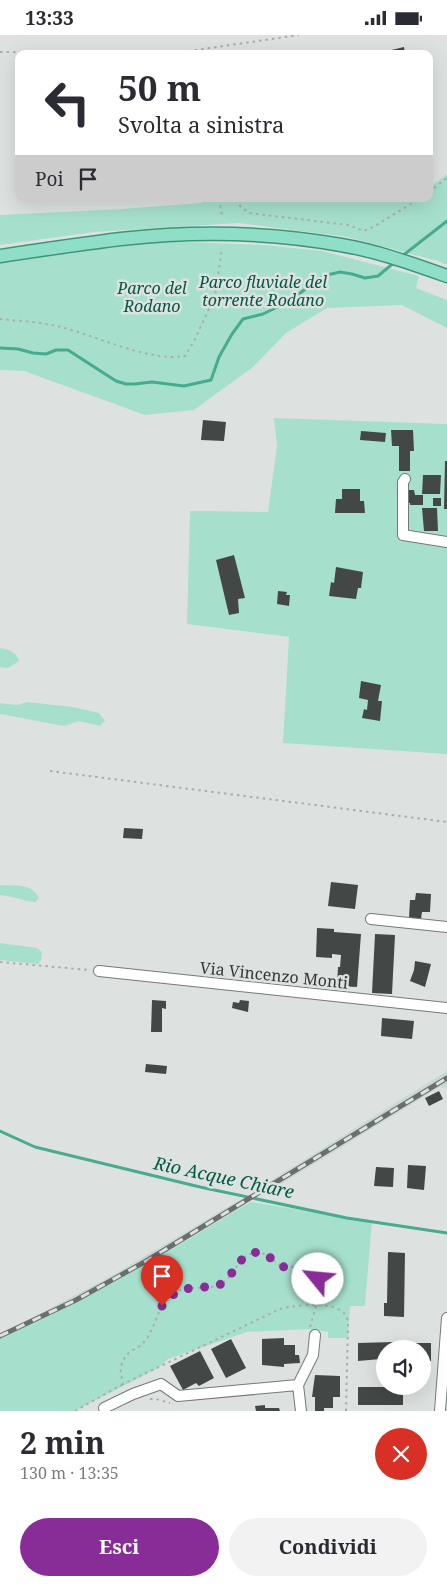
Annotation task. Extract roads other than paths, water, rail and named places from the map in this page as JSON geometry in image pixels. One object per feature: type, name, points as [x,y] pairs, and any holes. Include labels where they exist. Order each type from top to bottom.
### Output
[{"type":"main road","points":[[0,256],[122,239],[194,235],[293,238],[343,245],[382,255],[447,276]]},
{"type":"street","points":[[405,479],[403,482],[403,535],[447,542]]},
{"type":"street","points":[[371,919],[447,927]]},
{"type":"street","name":"Via Vincenzo Monti","points":[[99,971],[447,1008]]},
{"type":"street","points":[[440,1411],[447,1318]]},
{"type":"street","points":[[300,1411],[298,1385],[313,1355],[312,1332]]},
{"type":"street","points":[[104,1409],[133,1394],[161,1384],[178,1396],[298,1385]]},
{"type":"waterway","points":[[401,257],[447,221]]},
{"type":"waterway","points":[[0,348],[46,354],[56,350],[68,350],[116,381],[126,384],[152,382],[184,386],[211,380],[219,357],[243,319],[263,314],[288,302],[323,276],[340,272],[365,278],[378,276],[396,261]]},
{"type":"waterway","name":"Rio Acque Chiare","points":[[0,1131],[35,1147],[200,1187],[347,1218],[447,1233]]},
{"type":"railway","points":[[0,1336],[76,1300],[148,1260],[447,1078]]},
{"type":"park label","name":"Parco fluviale del torrente Rodano","points":[[263,291]]},
{"type":"park label","name":"Parco del Rodano","points":[[152,297]]}]
